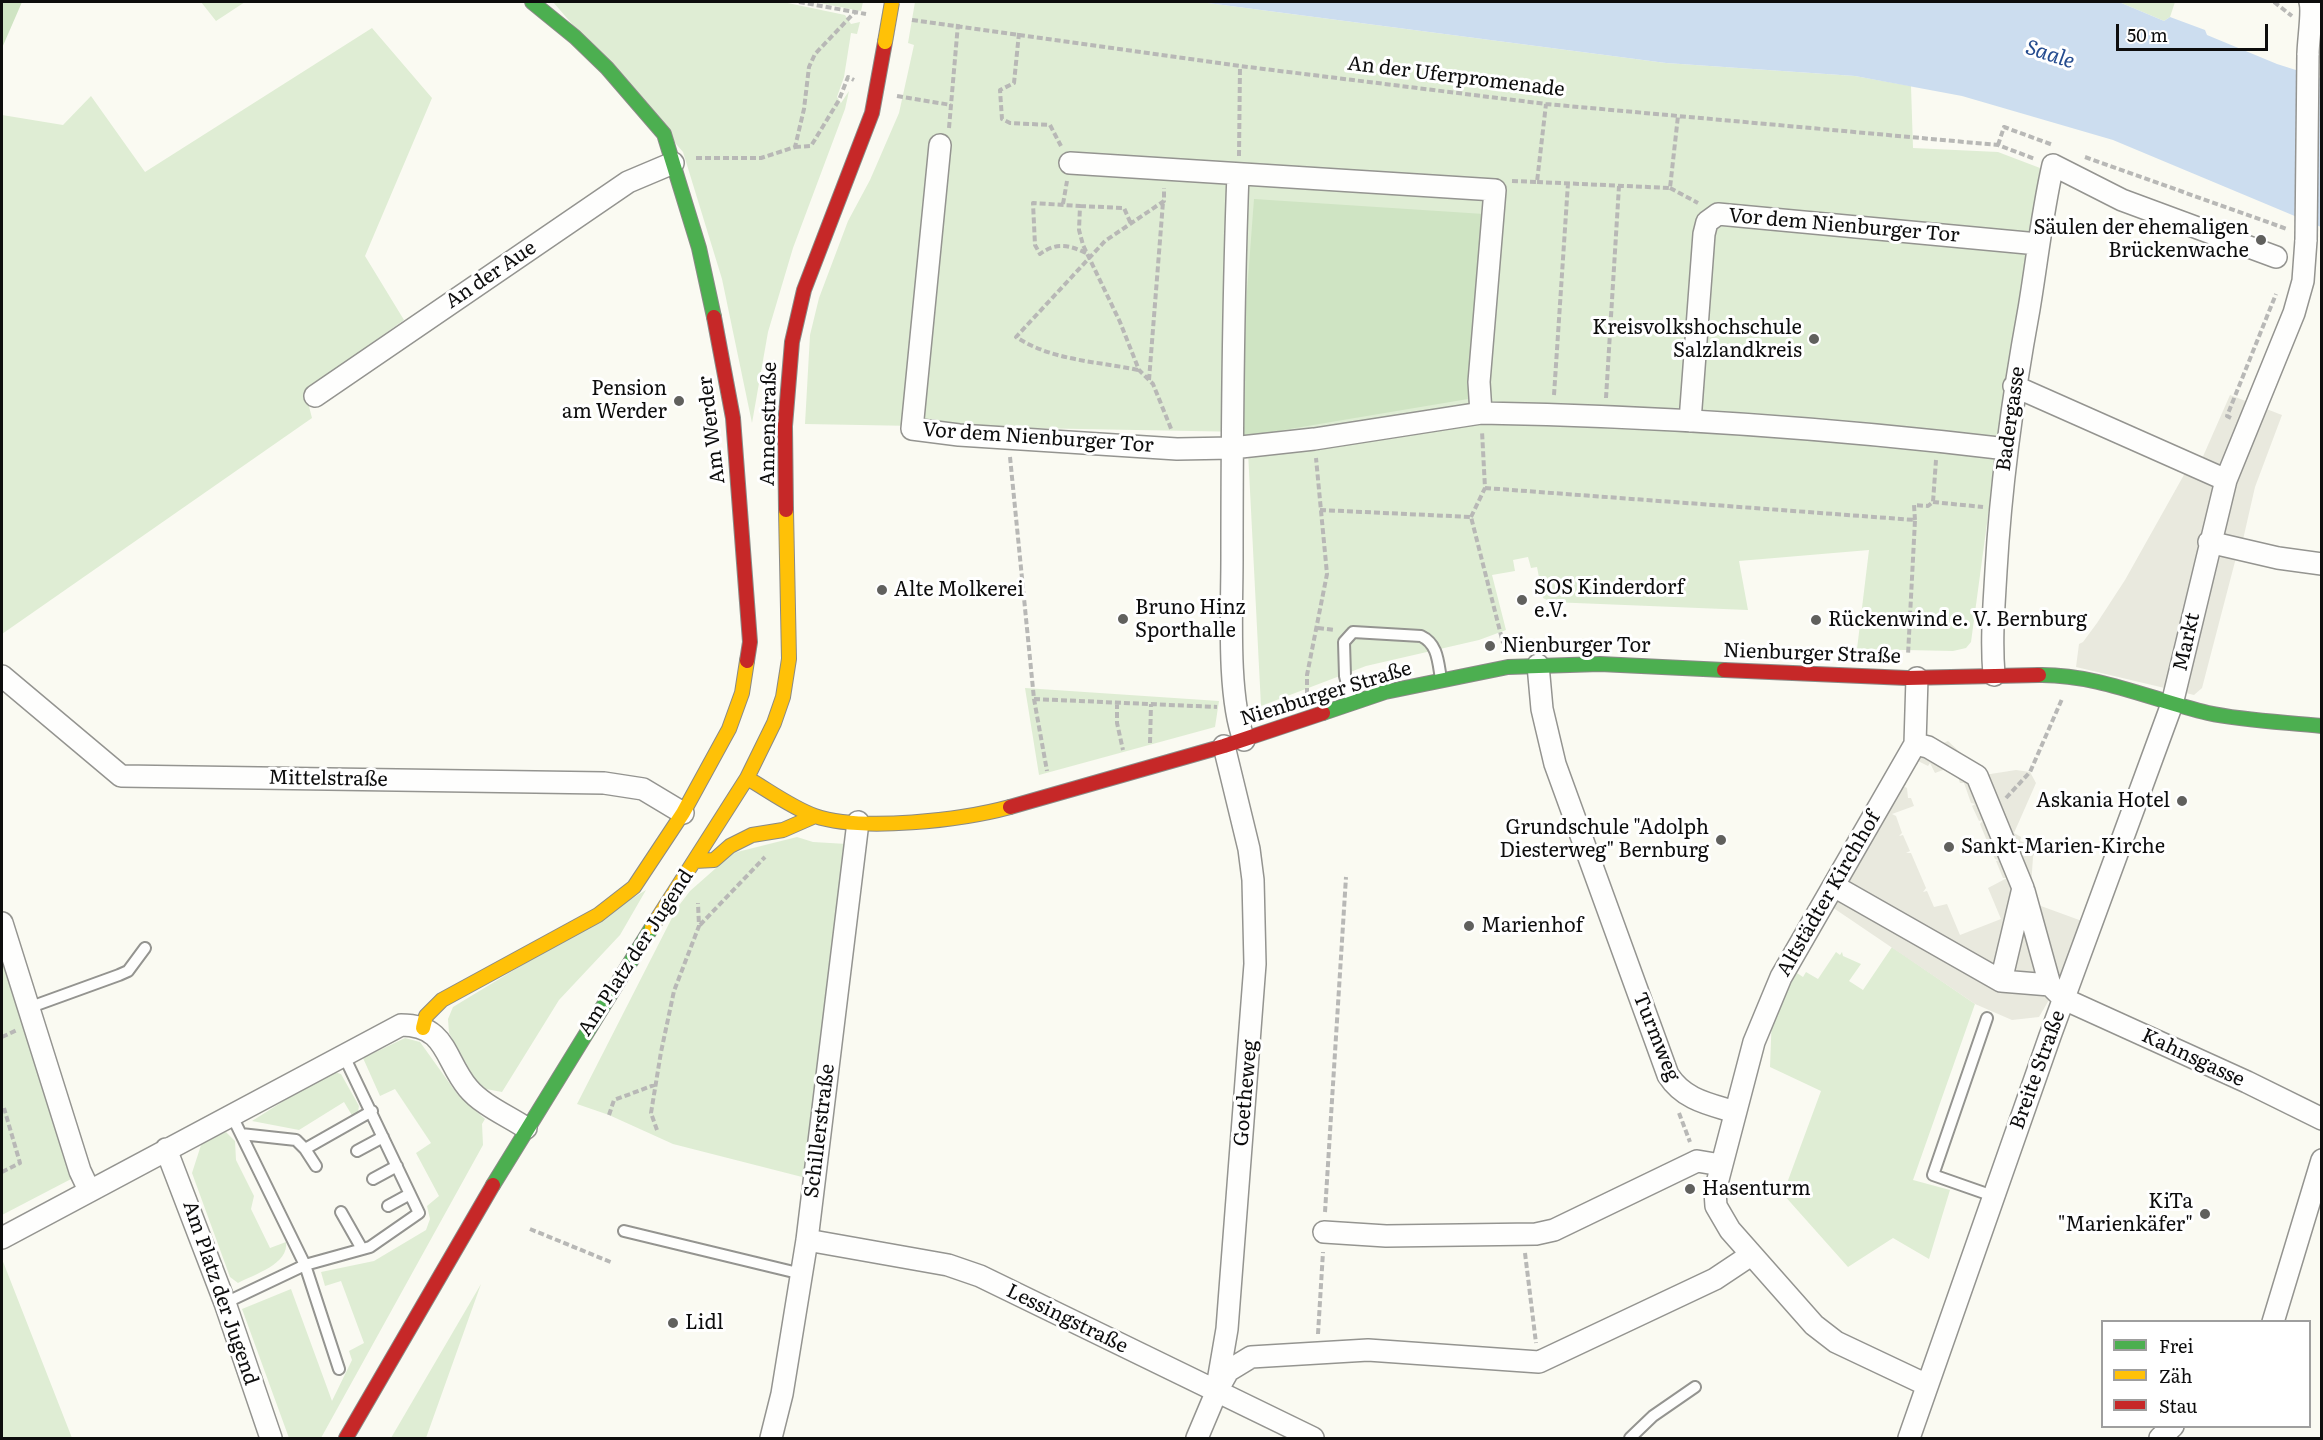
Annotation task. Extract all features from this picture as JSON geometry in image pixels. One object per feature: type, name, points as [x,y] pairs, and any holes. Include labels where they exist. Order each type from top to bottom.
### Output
[{"type":"street","name":"Am Werder","points":[[532,2],[575,37],[638,101],[664,134],[699,248],[727,379],[734,428],[750,642],[742,693],[729,729],[683,813],[634,887]]},
{"type":"street","name":"Annenstraße","points":[[747,778],[769,736],[780,706],[789,659],[785,426],[792,342],[804,290],[862,142],[877,89],[892,2]]},
{"type":"street","name":"Markt","points":[[2172,704],[2209,542],[2226,480],[2298,298],[2298,235],[2308,29],[2314,8]]},
{"type":"street","name":"Vor dem Nienburger Tor","points":[[940,145],[912,429],[959,435],[1177,449],[1232,448],[1314,439],[1481,413],[1553,414],[1690,421],[1938,441],[2007,449]]},
{"type":"street","points":[[2057,157],[2122,200],[2276,257]]},
{"type":"street","name":"Badergasse","points":[[1994,675],[1992,631],[1999,509],[2014,386],[2038,244],[2057,157]]},
{"type":"street","name":"An der Aue","points":[[315,396],[628,182],[673,163]]},
{"type":"street","points":[[1070,163],[1495,190],[1479,382],[1481,413]]},
{"type":"street","points":[[1234,743],[1236,707],[1232,448],[1238,174]]},
{"type":"street","name":"Vor dem Nienburger Tor","points":[[1690,421],[1704,234],[1707,222],[1718,214],[2038,244]]},
{"type":"street","points":[[2014,386],[2226,480]]},
{"type":"street","points":[[2209,542],[2278,558],[2322,564]]},
{"type":"street","name":"Nienburger Straße","points":[[747,778],[814,816],[858,822],[940,821],[991,812],[1149,768],[1234,743],[1385,692],[1508,667],[1600,664],[1912,678],[2075,672]]},
{"type":"street","name":"Turmweg","points":[[1538,665],[1542,709],[1555,764],[1668,1075],[1677,1089],[1693,1098],[1735,1112]]},
{"type":"street","points":[[2075,672],[2172,704],[2210,713],[2322,726]]},
{"type":"street","name":"Mittelstraße","points":[[2,676],[121,776],[604,783],[643,789],[683,813]]},
{"type":"street","name":"Altstädter Kirchhof","points":[[1735,1112],[1754,1042],[1781,977],[1915,744],[1912,678]]},
{"type":"street","name":"Breite Straße","points":[[1908,1438],[1994,1196],[2057,992],[2172,704]]},
{"type":"street","name":"Goetheweg","points":[[1197,1438],[1216,1393],[1227,1329],[1255,964],[1253,880],[1234,743]]},
{"type":"street","points":[[1915,744],[1928,747],[1977,776],[2023,888],[2057,992]]},
{"type":"street","name":"Am Platz der Jugend","points":[[346,1438],[526,1128],[747,778]]},
{"type":"street","points":[[695,861],[714,860],[730,846],[752,835],[783,830],[814,816]]},
{"type":"street","name":"Schillerstraße","points":[[771,1438],[807,1240],[858,822]]},
{"type":"street","points":[[1834,886],[2001,981],[2023,888]]},
{"type":"street","name":"Am Platz der Jugend","points":[[423,1028],[426,1016],[442,1000],[598,915],[634,887]]},
{"type":"street","points":[[2,923],[80,1171],[89,1190]]},
{"type":"street","name":"Kahnsgasse","points":[[2001,981],[2057,992],[2247,1082],[2309,1116],[2322,1119]]},
{"type":"street","points":[[2,1238],[166,1149],[236,1125],[343,1054],[392,1027],[409,1025],[423,1028],[434,1034],[467,1087],[526,1128]]},
{"type":"street","points":[[1735,1112],[1715,1191],[1716,1206],[1730,1230],[1814,1325],[1836,1342],[1927,1385]]},
{"type":"street","name":"Am Platz der Jugend","points":[[166,1149],[225,1303],[271,1438]]},
{"type":"street","points":[[2274,1320],[2322,1160]]},
{"type":"street","points":[[1324,1232],[1386,1236],[1523,1236],[1554,1230],[1697,1161],[1721,1165]]},
{"type":"street","name":"Lessingstraße","points":[[807,1240],[948,1265],[972,1273],[1313,1438]]},
{"type":"street","points":[[1216,1393],[1228,1371],[1244,1359],[1368,1350],[1539,1362],[1714,1279],[1752,1255]]},
{"type":"lane","points":[[1351,704],[1346,676],[1344,642],[1353,632],[1421,636],[1429,640],[1434,647],[1441,679]]},
{"type":"lane","points":[[28,1008],[119,975],[128,970],[145,948]]},
{"type":"lane","points":[[1987,1018],[1933,1175],[1994,1196]]},
{"type":"lane","points":[[225,1303],[305,1265],[370,1247],[419,1213],[343,1054]]},
{"type":"lane","points":[[306,1149],[372,1111]]},
{"type":"lane","points":[[236,1125],[296,1140],[306,1149],[316,1166]]},
{"type":"lane","points":[[236,1125],[305,1265],[339,1369]]},
{"type":"lane","points":[[357,1151],[383,1137]]},
{"type":"lane","points":[[373,1179],[397,1166]]},
{"type":"lane","points":[[388,1206],[410,1194]]},
{"type":"lane","points":[[341,1212],[362,1249]]},
{"type":"lane","points":[[624,1231],[802,1274]]},
{"type":"lane","points":[[1630,1438],[1653,1416],[1695,1386]]},
{"type":"path","points":[[799,2],[876,15]]},
{"type":"path","points":[[795,147],[804,109],[809,67],[815,54],[854,13]]},
{"type":"path","name":"An der Uferpromenade","points":[[910,19],[958,24],[1240,66],[1546,104],[1998,145],[2057,157]]},
{"type":"path","points":[[940,145],[949,136],[958,24]]},
{"type":"path","points":[[1019,33],[1014,83],[1000,90],[1000,114],[1002,119],[1010,123],[1050,125],[1070,163]]},
{"type":"path","points":[[1238,174],[1240,66]]},
{"type":"path","points":[[673,163],[686,158],[761,158],[795,147],[811,146],[839,100],[848,77],[877,89]]},
{"type":"path","points":[[905,99],[951,105]]},
{"type":"path","points":[[1538,182],[1546,104]]},
{"type":"path","points":[[1670,188],[1677,116]]},
{"type":"path","points":[[1998,145],[2004,128],[2057,157]]},
{"type":"path","points":[[2083,156],[2298,235]]},
{"type":"path","points":[[1149,380],[1164,201],[1164,168]]},
{"type":"path","points":[[1495,190],[1509,180],[1670,188],[1718,214]]},
{"type":"path","points":[[1553,414],[1568,183]]},
{"type":"path","points":[[1605,415],[1619,186]]},
{"type":"path","points":[[1139,370],[1059,357],[1034,349],[1016,337],[1105,241],[1164,201]]},
{"type":"path","points":[[1086,253],[1072,247],[1056,245],[1040,254],[1035,245],[1033,202],[1124,208],[1131,224]]},
{"type":"path","points":[[1080,206],[1079,230],[1086,253],[1120,322],[1139,370],[1149,380],[1162,402],[1177,449]]},
{"type":"path","points":[[2248,425],[2227,416],[2278,291]]},
{"type":"path","points":[[1481,413],[1485,488],[1471,517],[1508,667]]},
{"type":"path","points":[[1008,437],[1034,699],[1053,795]]},
{"type":"path","points":[[1305,719],[1307,675],[1327,574],[1314,439]]},
{"type":"path","points":[[1933,502],[1938,441]]},
{"type":"path","points":[[1485,488],[1915,520]]},
{"type":"path","points":[[1912,678],[1914,505],[1928,506],[1933,502],[1999,509]]},
{"type":"path","points":[[1320,510],[1471,517]]},
{"type":"path","points":[[1992,813],[2030,772],[2075,672]]},
{"type":"path","points":[[1034,699],[1236,707]]},
{"type":"path","points":[[1117,703],[1117,723],[1123,747]]},
{"type":"path","points":[[1149,768],[1151,705]]},
{"type":"path","points":[[657,1130],[651,1113],[674,991],[699,926],[774,849],[771,832]]},
{"type":"path","points":[[1317,1353],[1346,877]]},
{"type":"path","points":[[697,893],[699,926]]},
{"type":"path","points":[[609,1115],[614,1100],[657,1084]]},
{"type":"path","points":[[1677,1089],[1676,1106],[1697,1161]]},
{"type":"path","points":[[2,1172],[20,1163],[4,1108]]},
{"type":"path","points":[[530,1229],[613,1263]]},
{"type":"path","points":[[1523,1236],[1539,1362]]},
{"type":"green space","points":[[2,2],[22,2],[2,48]]},
{"type":"green space","points":[[201,2],[245,2],[216,21]]},
{"type":"green space","points":[[553,2],[783,2],[845,15],[851,24],[860,22],[857,34],[851,33],[844,77],[837,97],[841,103],[849,91],[845,109],[793,248],[768,332],[752,423],[722,279],[683,152]]},
{"type":"green space","points":[[814,2],[863,2],[861,11]]},
{"type":"green space","points":[[915,2],[1200,2],[1666,63],[1855,76],[1911,86],[1913,148],[1998,152],[2040,168],[2004,397],[1971,642],[1966,648],[1953,651],[1857,649],[1869,550],[1739,561],[1748,610],[1551,602],[1543,598],[1537,567],[1531,568],[1528,557],[1513,560],[1515,571],[1492,575],[1506,630],[1479,640],[1366,666],[1261,706],[1247,432],[805,424],[810,335],[819,298],[848,221],[870,180],[899,113],[914,45],[908,43]]},
{"type":"green space","points":[[2119,2],[2175,2],[2170,17],[2164,21]]},
{"type":"green space","points":[[372,28],[432,98],[365,256],[404,320],[305,391],[312,418],[2,634],[2,115],[63,125],[91,96],[145,172]]},
{"type":"green space","points":[[1254,199],[1484,214],[1468,399],[1236,438]]},
{"type":"green space","points":[[1025,688],[1219,701],[1215,727],[1039,775]]},
{"type":"green space","points":[[797,837],[813,842],[847,844],[810,1179],[673,1144],[609,1115],[577,1104],[677,908],[690,891],[733,853]]},
{"type":"green space","points":[[646,890],[620,935],[559,1000],[502,1092],[486,1089],[476,1081],[449,1033],[448,1019],[453,1007]]},
{"type":"green space","points":[[1892,947],[1975,1004],[1913,1180],[1950,1190],[1929,1259],[1893,1238],[1848,1267],[1783,1194],[1821,1091],[1770,1067],[1772,1013],[1797,973],[1803,977],[1806,972],[1818,979],[1836,952],[1840,955],[1842,952],[1843,956],[1861,964],[1849,981],[1863,990]]},
{"type":"green space","points":[[2,953],[73,1178],[2,1215]]},
{"type":"green space","points":[[405,1038],[420,1042],[458,1095],[485,1119],[482,1124],[483,1145],[321,1438],[289,1438],[242,1309],[291,1289],[332,1401],[352,1360],[349,1351],[364,1343],[341,1281],[325,1286],[321,1272],[374,1261],[426,1230],[430,1219],[427,1206],[439,1196],[416,1153],[431,1143],[395,1089],[380,1096],[363,1058]]},
{"type":"green space","points":[[331,1071],[341,1074],[359,1106],[358,1112],[353,1117],[344,1102],[299,1130],[252,1121]]},
{"type":"green space","points":[[226,1132],[235,1141],[236,1160],[254,1196],[251,1209],[270,1248],[286,1242],[285,1250],[277,1262],[238,1283],[230,1277],[192,1173],[202,1142]]},
{"type":"green space","points":[[2,1259],[72,1438],[2,1438]]},
{"type":"green space","points":[[481,1284],[426,1438],[391,1438]]},
{"type":"shaded area","points":[[2230,395],[2282,415],[2255,487],[2242,544],[2237,554],[2202,688],[2194,695],[2076,667],[2079,644],[2097,623],[2125,580],[2185,473],[2201,461]]},
{"type":"shaded area","points":[[1948,741],[1984,775],[2016,770],[2030,772],[2036,783],[2014,833],[2021,837],[2020,841],[2032,846],[2034,842],[2039,843],[2033,857],[2030,902],[2082,921],[2066,971],[2039,1017],[2012,1020],[1975,1004],[1832,907],[1911,757]],"holes":[[[1918,761],[1928,766],[1930,763],[1935,773],[1951,767],[1960,777],[1958,777],[1960,783],[1964,783],[1971,803],[1975,804],[1972,806],[1979,821],[1983,820],[1980,824],[1987,841],[1991,841],[1988,843],[1995,859],[1999,860],[1996,861],[2003,878],[2007,878],[1988,888],[2001,919],[1960,935],[1947,904],[1934,907],[1927,891],[1923,892],[1926,888],[1911,853],[1906,853],[1910,851],[1903,835],[1899,836],[1902,833],[1896,816],[1892,814],[1914,806],[1911,798],[1908,798],[1907,788],[1903,786],[1906,785],[1905,777],[1912,767],[1918,764]]]},
{"type":"water","name":"Saale","points":[[1200,2],[2119,2],[2164,21],[2170,17],[2205,30],[2207,35],[2277,64],[2321,78],[2321,227],[2113,140],[1962,96],[1855,76],[1666,63]]},
{"type":"traffic: fast","points":[[532,2],[575,37],[607,68],[664,134],[699,248],[714,317]]},
{"type":"traffic: fast","points":[[1323,713],[1385,692],[1508,667],[1600,664],[1724,670]]},
{"type":"traffic: fast","points":[[2039,675],[2103,683],[2222,716],[2322,726]]},
{"type":"traffic: fast","points":[[493,1185],[652,927]]},
{"type":"traffic: slow","points":[[885,42],[892,2]]},
{"type":"traffic: slow","points":[[652,927],[747,778],[774,723],[783,697],[789,659],[786,510]]},
{"type":"traffic: slow","points":[[423,1028],[426,1016],[442,1000],[598,915],[634,887],[683,813],[729,729],[742,693],[747,661]]},
{"type":"traffic: slow","points":[[747,778],[798,808],[815,816],[835,821],[885,824],[940,820],[1010,807]]},
{"type":"traffic: slow","points":[[695,861],[714,860],[730,846],[752,835],[783,830],[815,816]]},
{"type":"traffic: jam","points":[[786,510],[785,426],[792,342],[804,290],[872,113],[885,42]]},
{"type":"traffic: jam","points":[[714,317],[733,418],[750,642],[747,661]]},
{"type":"traffic: jam","points":[[1724,670],[1907,678],[2039,675]]},
{"type":"traffic: jam","points":[[1010,807],[1224,746],[1323,713]]},
{"type":"traffic: jam","points":[[346,1438],[493,1185]]},
{"type":"place","name":"Säulen der ehemaligen Brückenwache","points":[[2261,240]]},
{"type":"place","name":"Kreisvolkshochschule Salzlandkreis","points":[[1814,339]]},
{"type":"place","name":"Pension am Werder","points":[[679,401]]},
{"type":"place","name":"Alte Molkerei","points":[[882,590]]},
{"type":"place","name":"SOS Kinderdorf e.V.","points":[[1522,600]]},
{"type":"place","name":"Bruno Hinz Sporthalle","points":[[1123,619]]},
{"type":"place","name":"Rückenwind e. V. Bernburg","points":[[1816,620]]},
{"type":"place","name":"Nienburger Tor","points":[[1490,646]]},
{"type":"place","name":"Askania Hotel","points":[[2182,801]]},
{"type":"place","name":"Grundschule \"Adolph Diesterweg\" Bernburg","points":[[1721,840]]},
{"type":"place","name":"Sankt-Marien-Kirche","points":[[1949,847]]},
{"type":"place","name":"Marienhof","points":[[1469,926]]},
{"type":"place","name":"Hasenturm","points":[[1690,1189]]},
{"type":"place","name":"KiTa \"Marienkäfer\"","points":[[2205,1214]]},
{"type":"place","name":"Lidl","points":[[673,1323]]}]
